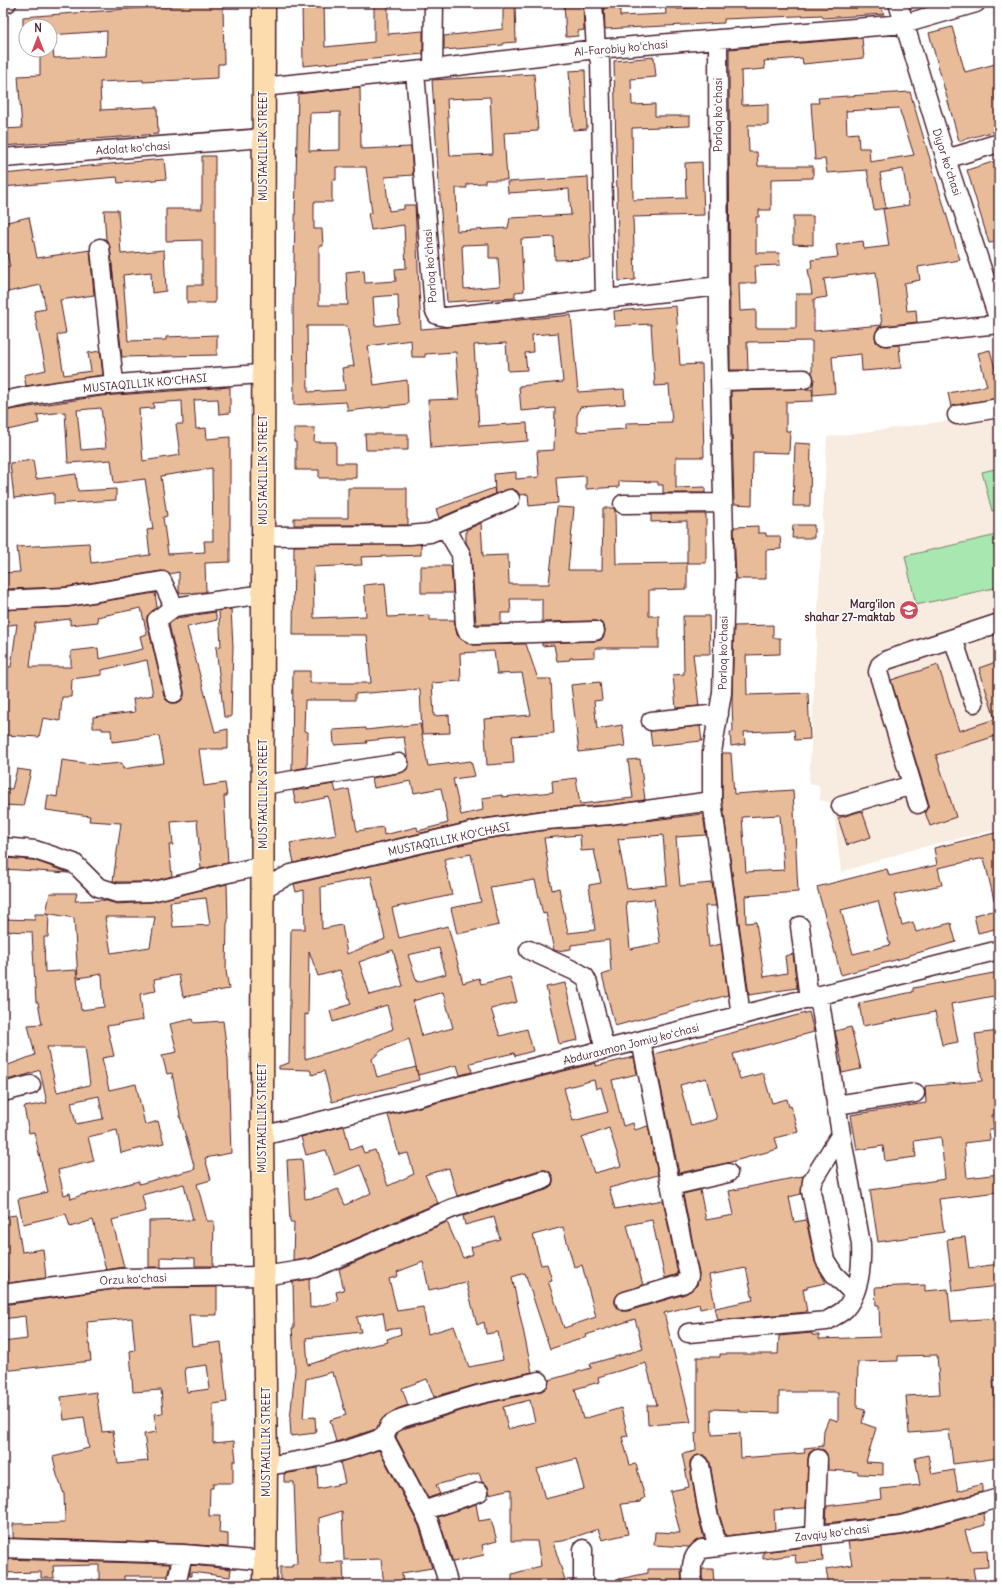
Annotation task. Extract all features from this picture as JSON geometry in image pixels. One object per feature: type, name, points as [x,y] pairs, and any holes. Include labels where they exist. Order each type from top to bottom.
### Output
[{"type":"main road","name":"MUSTAKILLIK STREET","points":[[264,3],[262,1136],[266,1585]]},
{"type":"street","name":"Porloq koʻchasi","points":[[434,3],[424,70],[434,309],[437,315],[446,317],[719,286]]},
{"type":"street","points":[[593,3],[596,49],[600,61],[604,300]]},
{"type":"street","name":"Diyor koʻchasi","points":[[898,3],[946,159],[999,322]]},
{"type":"street","name":"Al-Farobiy koʻchasi","points":[[263,88],[596,49],[904,24],[976,3]]},
{"type":"street","name":"Porloq koʻchasi","points":[[718,39],[720,381],[725,576],[722,694],[712,752],[712,801],[741,1016]]},
{"type":"street","name":"Adolat koʻchasi","points":[[3,158],[263,138]]},
{"type":"street","points":[[946,159],[999,143]]},
{"type":"street","points":[[100,248],[114,384]]},
{"type":"street","points":[[885,336],[999,322]]},
{"type":"street","name":"MUSTAQILLIK KO‘CHASI","points":[[3,401],[24,396],[114,384],[263,374]]},
{"type":"street","points":[[720,381],[804,379]]},
{"type":"street","points":[[957,415],[999,408]]},
{"type":"street","points":[[263,536],[410,535],[430,533],[510,500]]},
{"type":"street","points":[[623,504],[723,503]]},
{"type":"street","points":[[445,527],[461,554],[465,625],[467,631],[474,635],[595,631]]},
{"type":"street","points":[[3,600],[67,597],[162,581],[174,607]]},
{"type":"street","points":[[174,693],[157,620],[174,607],[263,594]]},
{"type":"street","points":[[918,804],[878,672],[880,665],[887,660],[999,623]]},
{"type":"street","points":[[953,638],[974,703]]},
{"type":"street","points":[[651,721],[719,714]]},
{"type":"street","points":[[263,785],[399,762]]},
{"type":"street","points":[[841,806],[912,786]]},
{"type":"street","name":"MUSTAQILLIK KO‘CHASI","points":[[262,889],[291,874],[484,829],[546,820],[610,815],[712,801]]},
{"type":"street","points":[[3,847],[35,850],[74,863],[98,887],[117,894],[151,892],[262,866]]},
{"type":"street","points":[[688,1333],[827,1321],[845,1309],[854,1294],[862,1260],[861,1249],[836,1105],[800,926]]},
{"type":"street","points":[[529,950],[585,977],[588,983],[605,1050]]},
{"type":"street","name":"Abduraxmon Jomiy koʻchasi","points":[[262,1136],[999,950]]},
{"type":"street","points":[[624,1301],[682,1284],[687,1281],[688,1276],[641,1041]]},
{"type":"street","points":[[3,1092],[30,1086]]},
{"type":"street","points":[[836,1105],[915,1093]]},
{"type":"street","points":[[841,1134],[812,1181],[811,1191],[825,1260],[834,1274],[854,1294]]},
{"type":"street","points":[[671,1186],[728,1173]]},
{"type":"street","name":"Orzu koʻchasi","points":[[3,1294],[122,1278],[264,1276],[314,1268],[453,1208],[543,1180]]},
{"type":"street","points":[[266,1466],[315,1459],[360,1447],[384,1437],[390,1425],[402,1418],[477,1395],[539,1382]]},
{"type":"street","points":[[384,1437],[429,1522],[448,1585]]},
{"type":"street","points":[[814,1535],[818,1459]]},
{"type":"street","points":[[700,1464],[708,1513],[718,1547]]},
{"type":"street","points":[[423,1511],[479,1492]]},
{"type":"street","name":"Zavqiy koʻchasi","points":[[692,1585],[691,1562],[695,1554],[702,1549],[901,1525],[999,1498]]},
{"type":"street","points":[[3,1548],[183,1554],[266,1561]]},
{"type":"street","points":[[581,1585],[583,1583],[583,1549]]},
{"type":"street","points":[[176,1585],[183,1554]]},
{"type":"shaded area","name":"Marg'ilon shahar 27-maktab","points":[[999,414],[999,829],[918,848],[841,872],[833,803],[820,800],[819,785],[809,783],[827,437]]},
{"type":"green space","points":[[999,468],[999,509],[992,511],[982,472]]},
{"type":"green space","points":[[997,535],[999,544],[999,587],[916,605],[905,556]]},
{"type":"building","points":[[205,3],[223,3],[224,64],[218,64],[218,78],[143,82],[143,80],[100,82],[101,110],[157,107],[158,134],[3,146],[3,129],[22,128],[18,76],[40,75],[40,58],[106,56],[107,31],[58,34],[58,18],[23,17]]},
{"type":"building","points":[[302,3],[324,3],[325,47],[374,42],[374,3],[388,3],[388,34],[423,31],[423,54],[303,66]]},
{"type":"building","points":[[503,3],[515,3],[516,42],[503,43],[503,45],[444,50],[444,36],[503,29]]},
{"type":"building","points":[[564,3],[583,3],[584,30],[578,31],[578,36],[566,37]]},
{"type":"building","points":[[604,3],[620,3],[620,16],[666,14],[665,3],[677,3],[677,9],[724,6],[723,3],[880,3],[884,14],[823,18],[822,15],[724,19],[724,23],[605,29]]},
{"type":"building","points":[[952,27],[965,72],[999,63],[999,130],[959,141],[929,33]]},
{"type":"building","points":[[862,38],[864,58],[803,64],[802,58],[764,61],[765,69],[741,71],[742,105],[768,104],[768,125],[748,125],[749,152],[757,152],[758,166],[813,166],[813,178],[771,179],[771,210],[759,210],[759,217],[756,217],[756,253],[779,253],[780,265],[755,266],[756,283],[739,283],[740,311],[756,310],[756,328],[796,328],[796,294],[812,294],[808,269],[812,268],[811,260],[838,257],[836,245],[863,241],[864,249],[889,246],[883,209],[909,205],[903,169],[880,173],[886,208],[874,210],[867,170],[827,173],[825,159],[815,160],[811,103],[819,103],[818,98],[910,92],[960,260],[918,267],[920,280],[904,283],[907,311],[916,310],[917,322],[879,327],[876,331],[876,342],[880,345],[899,345],[901,368],[862,371],[861,354],[832,357],[835,393],[813,395],[814,379],[812,373],[812,341],[747,342],[748,370],[730,370],[729,49]],"holes":[[[899,108],[914,155],[870,162],[869,148],[859,148],[858,133],[847,134],[846,111]],[[876,272],[882,325],[814,331],[814,299],[827,297],[824,279]]]},
{"type":"building","points":[[654,57],[656,77],[631,79],[632,105],[655,104],[655,116],[690,116],[690,126],[632,128],[633,200],[686,198],[685,163],[702,162],[704,215],[633,217],[635,280],[619,281],[614,61]]},
{"type":"building","points":[[585,70],[587,129],[573,130],[569,71]]},
{"type":"building","points":[[534,74],[538,131],[504,133],[507,180],[485,180],[485,183],[467,184],[467,188],[456,188],[457,231],[508,228],[510,218],[571,215],[569,189],[508,193],[507,182],[588,177],[591,259],[555,260],[554,237],[521,239],[524,291],[515,292],[515,298],[447,302],[432,80]],"holes":[[[490,97],[493,154],[450,156],[447,99]],[[489,244],[489,258],[498,258],[500,286],[464,289],[462,245]]]},
{"type":"building","points":[[360,87],[361,149],[411,147],[413,175],[385,177],[389,211],[404,209],[404,205],[415,205],[421,329],[571,315],[578,392],[624,389],[625,404],[580,407],[577,416],[577,432],[626,429],[626,423],[672,422],[669,385],[655,386],[651,324],[615,326],[614,311],[676,306],[680,365],[702,364],[704,457],[676,457],[676,488],[705,487],[705,493],[663,493],[663,485],[658,485],[658,482],[619,481],[619,487],[586,489],[586,476],[556,478],[558,503],[529,506],[528,494],[520,495],[517,491],[512,489],[495,494],[494,474],[516,472],[516,479],[539,477],[537,451],[554,450],[555,408],[521,411],[519,386],[563,382],[558,333],[532,335],[533,352],[525,353],[527,370],[508,371],[506,343],[474,345],[479,426],[527,423],[528,441],[431,448],[428,400],[459,399],[456,352],[425,354],[425,357],[412,357],[411,340],[368,346],[374,385],[407,380],[408,404],[348,411],[346,402],[294,405],[293,305],[298,94]],"holes":[[[340,112],[340,150],[309,151],[310,113]],[[336,167],[366,167],[372,213],[368,213],[371,230],[404,225],[406,268],[395,269],[396,281],[365,283],[364,270],[346,272],[348,305],[319,305],[319,246],[323,246],[322,229],[314,229],[314,202],[332,202],[332,180],[336,180]],[[398,295],[399,323],[375,326],[373,297]],[[307,326],[347,326],[354,366],[342,368],[345,390],[308,392]]]},
{"type":"building","points":[[202,156],[215,156],[215,303],[187,303],[187,285],[202,285],[202,240],[166,241],[166,209],[202,209]]},
{"type":"building","points":[[164,159],[166,179],[118,183],[117,177],[3,187],[3,174]]},
{"type":"building","points":[[999,160],[999,242],[989,243],[967,170]]},
{"type":"building","points":[[104,210],[118,210],[121,254],[164,250],[166,291],[152,293],[151,272],[123,275],[128,341],[166,340],[166,337],[217,335],[217,355],[122,357],[110,247],[106,240]]},
{"type":"building","points":[[793,216],[813,216],[813,245],[793,244]]},
{"type":"building","points":[[29,217],[37,258],[90,250],[94,295],[60,300],[66,333],[57,335],[64,375],[91,371],[88,353],[100,351],[103,375],[26,386],[24,375],[46,370],[34,311],[46,309],[41,285],[3,293],[3,268],[10,267],[3,237],[3,223]]},
{"type":"building","points":[[990,350],[999,383],[999,398],[955,405],[951,407],[948,393],[987,386],[978,353]]},
{"type":"building","points":[[230,387],[230,413],[219,414],[218,399],[194,400],[196,429],[206,428],[207,439],[230,437],[230,562],[205,563],[206,592],[179,593],[179,572],[169,574],[161,571],[66,587],[3,589],[3,573],[20,572],[17,547],[89,543],[91,563],[150,555],[147,530],[153,529],[145,479],[114,483],[111,460],[68,463],[65,412],[37,415],[39,423],[3,431],[3,411],[101,396]],"holes":[[[182,401],[183,424],[176,424],[180,455],[143,461],[139,409],[154,408],[153,403]],[[101,408],[106,448],[81,450],[77,410]],[[212,468],[213,541],[204,541],[205,552],[168,554],[163,517],[167,516],[161,476]]]},
{"type":"building","points":[[812,389],[813,401],[786,402],[786,431],[790,431],[789,453],[753,452],[752,505],[734,504],[731,391]]},
{"type":"building","points":[[294,428],[315,428],[314,442],[336,442],[336,463],[356,463],[356,478],[319,478],[319,470],[296,470],[296,442],[294,442]]},
{"type":"building","points":[[365,434],[408,434],[408,450],[366,450]]},
{"type":"building","points":[[795,443],[811,444],[810,506],[793,506]]},
{"type":"building","points":[[33,460],[36,479],[76,474],[78,491],[116,489],[116,500],[54,504],[54,493],[14,498],[10,463]]},
{"type":"building","points":[[348,488],[407,488],[408,525],[294,525],[294,518],[348,518]]},
{"type":"building","points":[[494,488],[495,494],[439,518],[436,509]]},
{"type":"building","points":[[557,507],[574,508],[568,570],[602,570],[603,508],[614,508],[615,511],[616,564],[687,563],[687,589],[649,590],[649,616],[659,616],[659,648],[595,648],[595,657],[570,658],[570,660],[557,661],[554,645],[542,646],[542,643],[601,640],[604,636],[604,625],[595,621],[542,622],[542,599],[510,599],[511,613],[501,613],[501,624],[476,624],[471,553],[466,542],[466,530],[481,523],[483,556],[508,555],[509,584],[549,584]]},
{"type":"building","points":[[651,514],[706,514],[706,563],[687,563],[687,521],[651,522]]},
{"type":"building","points":[[793,525],[814,525],[814,538],[792,538]]},
{"type":"building","points":[[758,526],[758,533],[766,533],[766,536],[780,536],[781,549],[766,550],[766,579],[736,579],[734,527]]},
{"type":"building","points":[[421,544],[421,555],[361,557],[362,565],[313,567],[314,618],[366,616],[364,585],[385,583],[388,617],[430,615],[430,620],[454,620],[457,635],[462,640],[474,645],[526,644],[538,679],[551,679],[554,733],[512,736],[514,763],[487,765],[484,719],[531,715],[522,673],[497,674],[494,651],[460,653],[461,681],[432,683],[434,716],[449,715],[450,733],[422,734],[420,689],[355,694],[355,700],[305,700],[304,731],[308,732],[307,767],[292,770],[293,671],[310,671],[310,683],[371,683],[367,635],[293,635],[294,546]]},
{"type":"building","points":[[421,566],[451,566],[453,593],[421,593]]},
{"type":"building","points":[[155,593],[157,607],[147,616],[147,622],[164,695],[166,700],[171,703],[181,701],[184,696],[184,691],[169,624],[177,618],[215,612],[217,620],[187,627],[215,732],[228,729],[228,749],[199,749],[204,786],[225,783],[227,796],[224,796],[228,863],[201,869],[197,820],[171,822],[173,845],[169,845],[172,876],[150,882],[113,881],[121,823],[89,821],[90,816],[46,810],[48,795],[57,797],[62,760],[98,765],[122,763],[123,769],[164,763],[159,736],[112,742],[111,730],[93,728],[93,717],[135,712],[133,699],[153,695],[147,660],[102,670],[102,675],[72,679],[71,697],[62,697],[60,721],[43,718],[39,737],[4,735],[3,666],[11,667],[17,624],[3,626],[3,610],[69,607]],"holes":[[[141,608],[147,634],[140,636],[143,649],[99,659],[98,648],[71,651],[71,667],[30,667],[35,623],[70,619],[70,625],[98,622],[97,617]]]},
{"type":"building","points":[[231,609],[233,646],[231,717],[224,717],[216,647],[221,646],[219,611]]},
{"type":"building","points":[[683,616],[709,616],[710,654],[693,654],[699,706],[676,708],[673,675],[684,674]]},
{"type":"building","points":[[773,625],[773,638],[780,638],[780,654],[746,655],[747,695],[808,693],[810,739],[795,740],[794,730],[744,732],[745,744],[731,746],[730,732],[733,732],[732,699],[734,626]]},
{"type":"building","points":[[999,661],[999,735],[936,755],[956,817],[930,826],[925,812],[928,807],[928,801],[891,680],[938,665],[959,731],[995,719],[979,668]]},
{"type":"building","points":[[600,682],[602,700],[594,701],[597,729],[622,725],[625,746],[579,752],[571,685]]},
{"type":"building","points":[[420,724],[428,766],[471,761],[475,776],[453,779],[461,815],[483,810],[482,798],[502,795],[503,797],[553,792],[552,781],[576,778],[580,804],[633,798],[628,760],[640,759],[645,800],[609,805],[545,810],[481,819],[294,863],[290,843],[336,835],[329,797],[296,804],[293,791],[334,784],[336,792],[349,789],[357,831],[383,827],[384,835],[417,827],[418,831],[448,823],[441,788],[414,793],[411,781],[374,788],[372,778],[401,773],[409,767],[404,737],[366,741],[367,743],[334,745],[333,730],[366,728],[366,730]]},
{"type":"building","points":[[700,726],[702,741],[652,746],[650,731]]},
{"type":"building","points":[[722,753],[731,753],[734,794],[793,790],[798,892],[745,896],[746,923],[756,922],[764,977],[787,973],[785,956],[793,954],[797,988],[749,995],[722,800]],"holes":[[[780,815],[784,870],[746,872],[742,817]]]},
{"type":"building","points":[[17,769],[31,771],[23,806],[3,805],[3,788],[12,789]]},
{"type":"building","points":[[862,811],[871,837],[847,845],[838,818]]},
{"type":"building","points":[[703,814],[706,835],[676,837],[680,886],[712,883],[716,906],[705,906],[709,947],[721,944],[728,995],[615,1026],[602,975],[611,972],[609,940],[571,945],[571,949],[554,950],[546,913],[543,914],[535,880],[490,887],[499,925],[457,934],[451,908],[481,902],[471,854],[444,859],[452,895],[392,908],[399,938],[448,926],[463,983],[479,978],[481,984],[510,977],[517,1002],[491,1009],[500,1036],[527,1029],[533,1051],[515,1056],[514,1053],[470,1063],[472,1072],[460,1075],[457,1065],[418,1075],[416,1067],[419,1080],[332,1102],[324,1071],[312,1075],[310,1070],[279,1069],[279,1066],[289,1063],[291,929],[305,929],[304,890],[296,892],[294,884],[485,839],[547,830],[611,825]],"holes":[[[580,835],[581,851],[594,850],[601,883],[589,885],[595,930],[568,933],[559,888],[552,890],[544,838]],[[663,835],[667,885],[627,889],[618,839]],[[371,876],[385,939],[347,954],[342,925],[322,929],[321,887]],[[654,899],[660,943],[630,949],[626,902]],[[439,948],[446,974],[417,982],[408,955]],[[393,950],[403,986],[370,995],[359,962]],[[309,951],[318,976],[340,970],[351,1004],[330,1011],[333,1022],[387,1005],[393,1029],[354,1045],[305,1059],[305,1014],[308,1015]],[[443,992],[453,1028],[422,1036],[413,1001]],[[409,1039],[416,1067],[377,1077],[372,1059],[382,1050]]]},
{"type":"building","points":[[999,832],[999,900],[994,900],[984,858],[938,868],[942,885],[894,895],[902,925],[913,922],[916,932],[951,923],[956,942],[841,975],[817,887],[887,869],[889,876],[937,865],[934,848]],"holes":[[[878,901],[890,945],[853,954],[841,910]]]},
{"type":"building","points":[[3,858],[33,860],[69,873],[3,869]]},
{"type":"building","points":[[227,884],[228,922],[226,971],[229,989],[183,997],[179,975],[154,979],[156,991],[140,994],[143,1020],[107,1026],[114,1056],[102,1058],[109,1090],[136,1084],[145,1125],[158,1121],[164,1143],[121,1153],[117,1130],[88,1137],[94,1161],[58,1170],[64,1195],[70,1193],[71,1199],[84,1194],[139,1181],[139,1184],[195,1169],[181,1120],[172,1073],[167,1074],[162,1055],[177,1052],[170,1024],[193,1019],[194,1023],[223,1021],[228,1059],[231,1153],[205,1158],[211,1180],[197,1184],[207,1221],[214,1221],[213,1266],[195,1266],[195,1258],[161,1257],[161,1267],[149,1267],[149,1221],[193,1220],[184,1184],[142,1195],[146,1211],[112,1220],[124,1267],[106,1270],[93,1220],[70,1227],[66,1214],[23,1224],[18,1199],[48,1192],[34,1132],[29,1133],[24,1107],[47,1103],[40,1070],[3,1081],[3,1067],[35,1055],[28,1025],[42,1024],[38,1002],[36,1002],[32,932],[3,931],[3,919],[35,920],[35,914],[49,914],[48,937],[44,937],[45,972],[76,970],[81,1010],[104,1007],[102,974],[78,978],[74,918],[46,913],[50,893],[77,893],[75,901],[103,900],[117,904],[151,902]],"holes":[[[206,898],[210,925],[173,927],[170,902]],[[105,917],[155,917],[150,947],[111,953]],[[47,1047],[85,1047],[90,1085],[57,1092]],[[99,1096],[103,1119],[76,1124],[71,1102]]]},
{"type":"building","points":[[997,910],[999,928],[978,933],[974,915]]},
{"type":"building","points":[[999,972],[999,995],[951,1004],[958,1042],[942,1045],[935,1012],[863,1026],[859,1003],[913,992],[913,988]]},
{"type":"building","points":[[565,983],[578,1040],[559,1044],[546,987]]},
{"type":"building","points":[[809,1012],[814,1032],[733,1054],[740,1079],[763,1073],[772,1103],[787,1099],[789,1107],[791,1106],[798,1132],[775,1138],[778,1149],[727,1163],[679,1173],[654,1054]],"holes":[[[706,1078],[717,1119],[691,1126],[680,1085]]]},
{"type":"building","points":[[851,1027],[861,1069],[842,1073],[840,1063],[842,1063],[835,1031]]},
{"type":"building","points":[[999,1031],[999,1114],[992,1115],[994,1129],[989,1129],[990,1140],[964,1143],[967,1178],[999,1174],[999,1192],[939,1199],[944,1232],[878,1242],[870,1190],[945,1179],[941,1137],[914,1141],[916,1157],[885,1161],[883,1146],[857,1150],[851,1115],[926,1103],[925,1086],[982,1081],[975,1034]]},
{"type":"building","points":[[634,1057],[637,1074],[612,1080],[623,1126],[633,1123],[635,1130],[648,1126],[658,1175],[609,1188],[615,1209],[663,1200],[678,1274],[665,1278],[652,1220],[627,1225],[643,1285],[618,1294],[615,1299],[615,1304],[618,1308],[622,1311],[628,1311],[685,1294],[697,1285],[699,1274],[683,1194],[700,1190],[706,1220],[734,1215],[729,1191],[803,1176],[801,1194],[789,1197],[794,1222],[806,1220],[815,1262],[826,1283],[803,1289],[807,1312],[718,1320],[715,1308],[753,1300],[746,1268],[709,1275],[715,1306],[700,1309],[699,1304],[664,1313],[691,1422],[648,1425],[647,1405],[657,1405],[646,1363],[598,1377],[599,1382],[575,1389],[583,1419],[621,1408],[628,1436],[622,1437],[630,1465],[636,1464],[645,1498],[640,1500],[641,1502],[621,1504],[628,1534],[602,1540],[598,1529],[563,1541],[553,1542],[565,1580],[547,1585],[512,1585],[512,1574],[541,1566],[537,1541],[511,1541],[511,1489],[489,1494],[489,1488],[482,1482],[479,1473],[436,1485],[440,1494],[428,1498],[396,1437],[398,1432],[406,1428],[480,1405],[542,1391],[546,1388],[549,1380],[591,1368],[590,1364],[643,1349],[635,1319],[586,1335],[587,1337],[550,1349],[525,1273],[512,1277],[532,1372],[475,1385],[434,1397],[427,1379],[402,1388],[408,1405],[385,1416],[376,1429],[336,1442],[330,1420],[346,1415],[335,1376],[333,1377],[332,1372],[306,1379],[303,1418],[315,1417],[316,1433],[291,1436],[290,1420],[295,1369],[292,1328],[294,1328],[293,1282],[309,1279],[310,1308],[338,1301],[336,1292],[344,1290],[339,1269],[447,1222],[463,1258],[473,1254],[471,1247],[500,1239],[494,1217],[465,1225],[463,1216],[546,1190],[551,1187],[553,1177],[550,1172],[540,1170],[457,1196],[449,1168],[425,1175],[438,1203],[311,1258],[293,1261],[294,1222],[290,1222],[287,1160],[302,1159],[305,1199],[318,1197],[338,1189],[345,1205],[371,1193],[360,1165],[335,1175],[326,1150],[306,1155],[301,1137],[344,1126],[350,1150],[361,1146],[364,1153],[375,1150],[388,1186],[414,1174],[408,1153],[399,1155],[388,1115],[596,1063],[596,1066]],"holes":[[[594,1080],[596,1089],[601,1087],[608,1112],[573,1121],[564,1088]],[[609,1128],[621,1166],[594,1173],[582,1138]],[[563,1227],[574,1267],[582,1265],[596,1317],[564,1328],[548,1281],[552,1280],[547,1264],[541,1265],[533,1235]],[[423,1262],[429,1290],[466,1282],[477,1325],[484,1322],[486,1334],[498,1332],[503,1360],[469,1367],[454,1326],[428,1334],[423,1307],[397,1311],[389,1279],[398,1276],[397,1272]],[[383,1312],[386,1330],[400,1328],[401,1334],[387,1339],[388,1342],[360,1348],[308,1365],[306,1338],[361,1332],[357,1317]],[[530,1400],[535,1422],[508,1429],[503,1407]],[[576,1459],[584,1489],[545,1499],[537,1469]]]},
{"type":"building","points":[[16,1215],[22,1252],[43,1249],[46,1278],[8,1283],[3,1253],[3,1217]]},
{"type":"building","points":[[965,1237],[969,1268],[999,1264],[999,1286],[953,1291],[947,1239]]},
{"type":"building","points":[[925,1285],[925,1291],[948,1289],[951,1321],[999,1318],[999,1380],[993,1380],[997,1429],[999,1429],[999,1458],[953,1464],[949,1430],[909,1433],[906,1396],[940,1394],[937,1355],[898,1356],[898,1361],[858,1362],[857,1408],[865,1410],[862,1423],[876,1428],[866,1462],[883,1463],[883,1475],[858,1474],[858,1472],[828,1470],[827,1454],[824,1450],[813,1450],[809,1453],[808,1459],[806,1508],[774,1510],[775,1530],[726,1536],[718,1511],[710,1463],[708,1458],[704,1455],[698,1455],[693,1457],[690,1461],[690,1467],[698,1515],[704,1538],[696,1541],[689,1547],[654,1545],[655,1532],[680,1533],[670,1491],[689,1487],[682,1454],[696,1451],[697,1357],[720,1357],[720,1354],[778,1354],[779,1336],[812,1333],[812,1335],[819,1335],[819,1339],[880,1337],[879,1305],[876,1305],[875,1287]],"holes":[[[779,1392],[838,1392],[838,1421],[829,1418],[824,1430],[823,1446],[804,1448],[805,1453],[741,1458],[740,1433],[712,1435],[711,1409],[739,1410],[739,1412],[779,1413]]]},
{"type":"building","points":[[217,1287],[217,1315],[189,1315],[192,1346],[221,1342],[227,1402],[213,1404],[213,1443],[234,1441],[236,1461],[233,1461],[233,1483],[213,1483],[213,1488],[210,1488],[209,1516],[220,1516],[219,1533],[228,1534],[228,1547],[13,1538],[13,1524],[65,1523],[64,1494],[57,1475],[53,1457],[89,1448],[84,1417],[64,1420],[61,1397],[96,1392],[102,1432],[113,1431],[118,1464],[148,1461],[144,1434],[157,1432],[154,1414],[163,1413],[161,1390],[133,1392],[130,1351],[135,1350],[132,1318],[87,1322],[91,1361],[3,1371],[3,1342],[27,1339],[25,1316],[3,1319],[3,1305],[123,1288]],"holes":[[[207,1365],[210,1389],[187,1392],[185,1368]]]},
{"type":"building","points":[[379,1450],[419,1526],[432,1568],[402,1573],[403,1583],[401,1583],[401,1585],[384,1585],[381,1559],[344,1560],[342,1511],[319,1518],[320,1563],[343,1562],[344,1585],[280,1585],[280,1567],[292,1567],[292,1564],[297,1564],[294,1482],[284,1482],[284,1474],[317,1468],[318,1489],[345,1483],[340,1462]]},
{"type":"building","points":[[928,1455],[932,1474],[954,1470],[958,1491],[982,1484],[982,1492],[899,1515],[826,1523],[827,1506],[882,1499],[881,1489],[920,1485],[915,1458]]},
{"type":"building","points":[[476,1504],[479,1521],[491,1519],[497,1541],[482,1545],[484,1555],[453,1562],[438,1517]]},
{"type":"building","points":[[984,1513],[985,1525],[965,1531],[971,1551],[987,1550],[988,1567],[973,1568],[976,1585],[906,1585],[905,1581],[882,1585],[829,1585],[826,1569],[852,1565],[848,1542],[904,1535]]},
{"type":"building","points":[[822,1545],[823,1561],[796,1563],[795,1555],[763,1559],[763,1552]]},
{"type":"building","points":[[3,1559],[170,1564],[167,1576],[124,1576],[124,1585],[99,1585],[99,1565],[53,1566],[54,1578],[41,1578],[41,1572],[3,1573]]},
{"type":"building","points":[[191,1565],[231,1569],[230,1577],[191,1572],[191,1576],[189,1576]]},
{"type":"building","points":[[648,1569],[681,1569],[682,1585],[619,1585],[619,1579],[648,1573]]},
{"type":"building","points":[[702,1569],[713,1569],[714,1585],[702,1585]]},
{"type":"place","name":"Marg'ilon shahar 27-maktab","points":[[909,610]]}]
